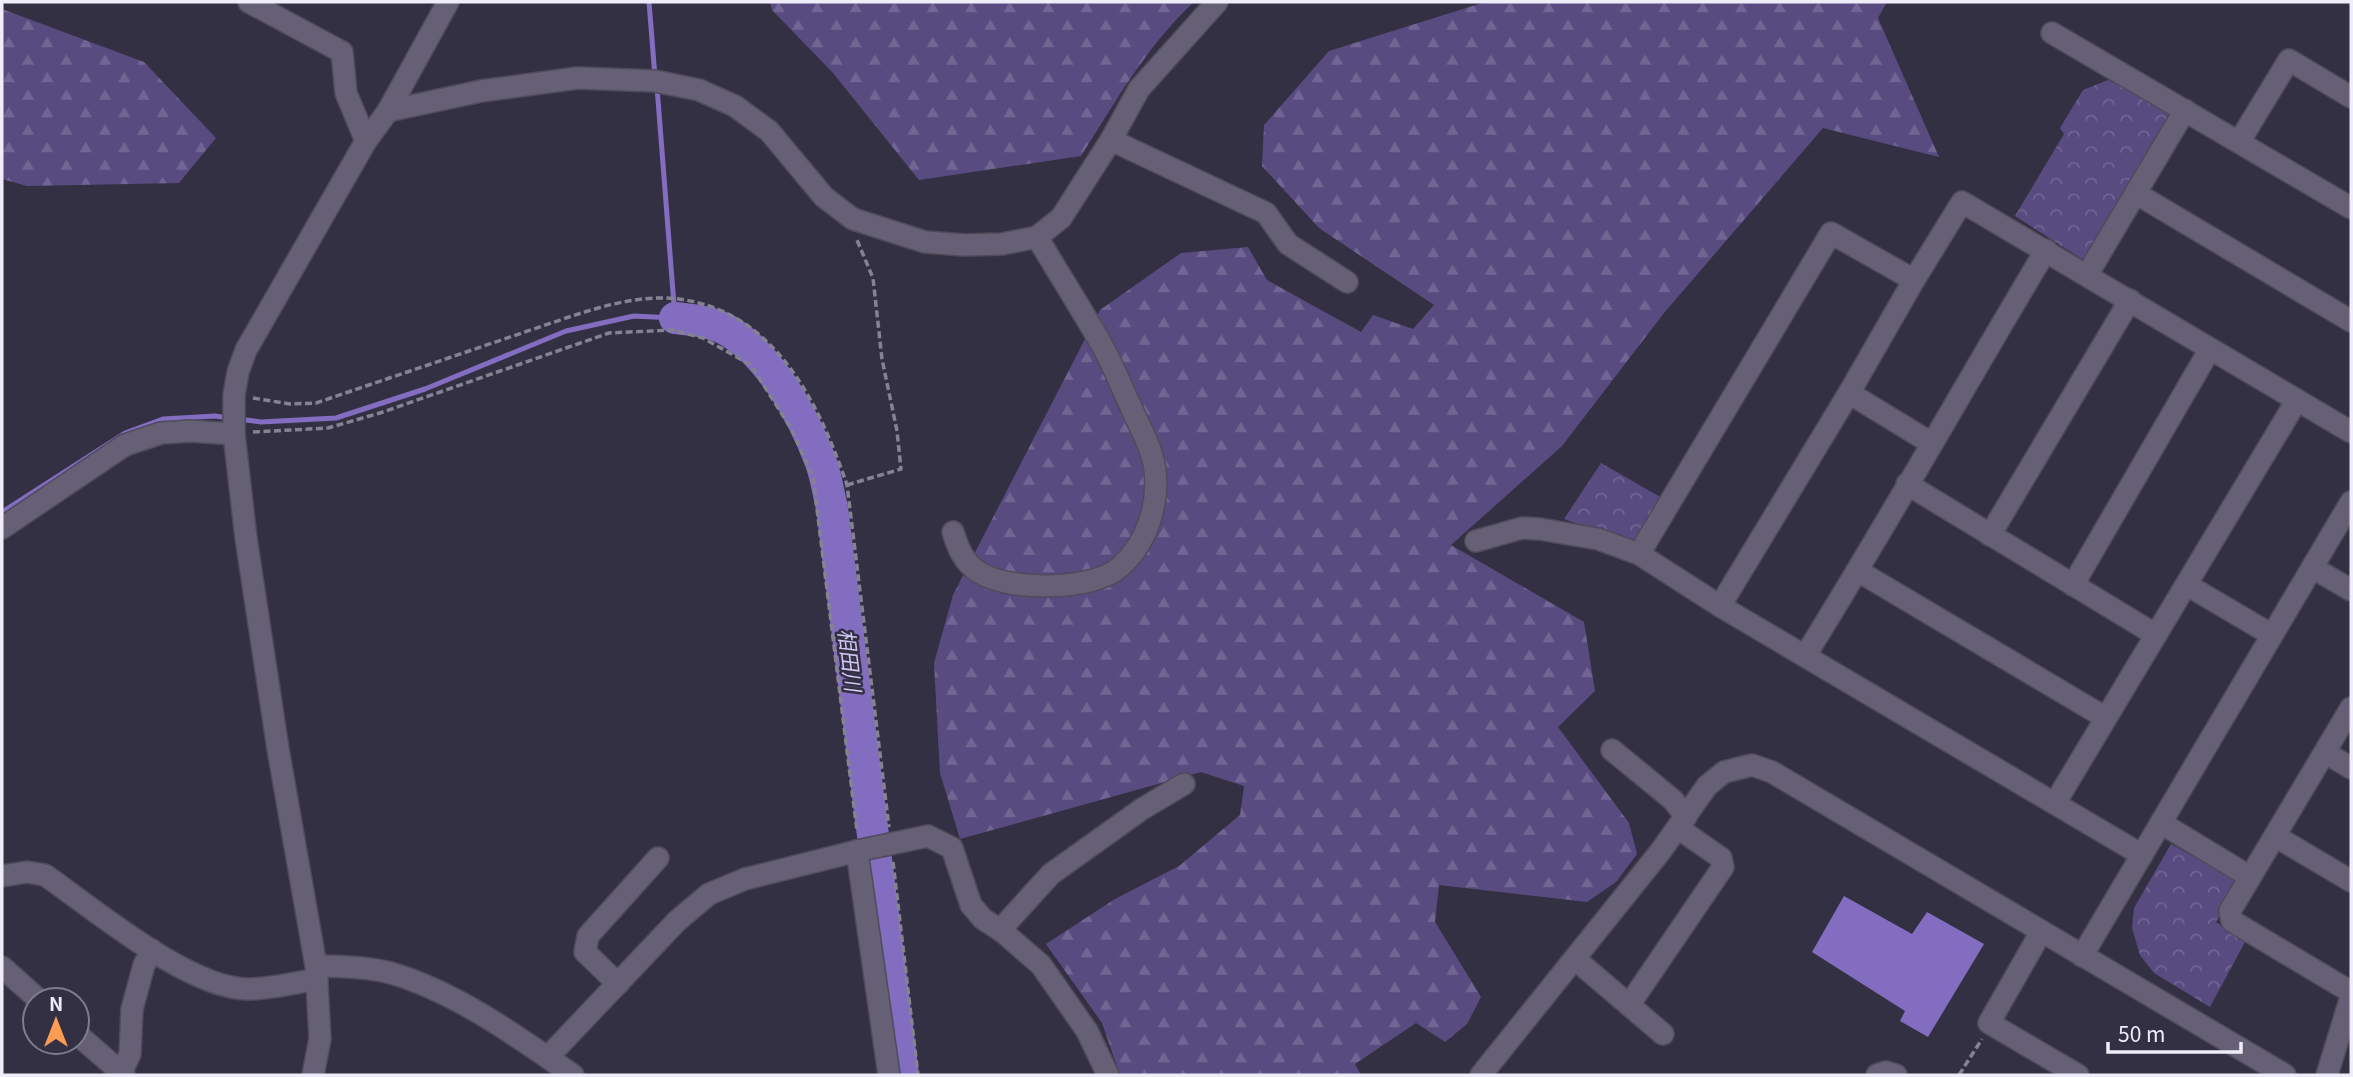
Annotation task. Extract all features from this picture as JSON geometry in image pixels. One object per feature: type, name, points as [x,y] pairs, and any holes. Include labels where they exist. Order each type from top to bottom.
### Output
[{"type":"street","points":[[249,2],[342,52],[346,93],[366,141]]},
{"type":"street","points":[[313,1075],[320,1039],[317,973],[278,748],[246,538],[234,434],[237,372],[246,350],[366,141],[388,111],[448,2]]},
{"type":"street","points":[[388,111],[481,91],[578,78],[655,82],[699,90],[735,106],[769,131],[824,197],[857,220],[925,242],[1002,244],[1037,237],[1061,218],[1111,140],[1139,89],[1217,2]]},
{"type":"street","points":[[2052,33],[2351,208]]},
{"type":"street","points":[[2239,142],[2289,60],[2351,97]]},
{"type":"street","points":[[2087,275],[2185,110]]},
{"type":"street","points":[[1111,140],[1266,213],[1288,244],[1347,282]]},
{"type":"street","points":[[2137,194],[2351,321]]},
{"type":"street","points":[[1720,606],[1962,202],[2351,432]]},
{"type":"street","points":[[1639,554],[1831,233],[1914,280]]},
{"type":"street","points":[[953,532],[960,554],[977,571],[1003,584],[1042,586],[1106,576],[1119,568],[1137,548],[1148,526],[1155,498],[1155,469],[1147,441],[1104,349],[1037,237]]},
{"type":"street","points":[[1805,656],[1858,571],[2046,250]]},
{"type":"street","points":[[1990,535],[2130,300]]},
{"type":"street","points":[[2073,585],[2210,349]]},
{"type":"street","points":[[1849,393],[1931,443]]},
{"type":"street","points":[[2055,803],[2297,400]]},
{"type":"street","points":[[2,528],[125,445],[160,433],[190,431],[234,434]]},
{"type":"street","points":[[1907,484],[2156,635]]},
{"type":"street","points":[[2082,956],[2351,502]]},
{"type":"street","points":[[1476,541],[1522,528],[1540,529],[1598,539],[1639,554],[1720,606],[2142,855]]},
{"type":"street","points":[[2313,568],[2351,590]]},
{"type":"street","points":[[1858,571],[2106,718]]},
{"type":"street","points":[[2187,585],[2272,635]]},
{"type":"street","points":[[2327,1075],[2351,995],[2232,921],[2230,911],[2351,708]]},
{"type":"street","points":[[1612,750],[1673,800],[1685,818],[1721,858],[1723,867],[1629,1004]]},
{"type":"street","points":[[2326,753],[2351,768]]},
{"type":"street","points":[[1481,1075],[1575,959],[1707,786],[1724,772],[1752,765],[1772,772],[2286,1075]]},
{"type":"street","points":[[1000,930],[1051,874],[1184,784]]},
{"type":"street","points":[[2161,823],[2250,877]]},
{"type":"street","points":[[548,1058],[677,921],[709,894],[745,879],[928,836],[952,848],[971,905],[983,919],[1041,965],[1087,1031],[1108,1075]]},
{"type":"street","points":[[2275,836],[2351,881]]},
{"type":"street","points":[[861,850],[889,1075]]},
{"type":"street","points":[[618,984],[585,952],[588,936],[658,858]]},
{"type":"street","points":[[2,876],[27,872],[45,875],[152,950],[194,974],[223,985],[248,989],[341,966],[388,972],[418,982],[446,993],[573,1075]]},
{"type":"street","points":[[2042,932],[1989,1023],[2078,1075]]},
{"type":"street","points":[[91,1046],[122,1074],[130,1054],[132,1009],[144,965],[152,950]]},
{"type":"street","points":[[1575,959],[1663,1034]]},
{"type":"street","points":[[2,967],[23,986]]},
{"type":"street","points":[[1877,1075],[1886,1072],[1896,1075]]},
{"type":"path","points":[[846,485],[901,469],[882,359],[873,278],[857,241],[857,220]]},
{"type":"path","points":[[234,396],[290,404],[316,403],[606,306],[639,300],[685,300],[718,309],[744,322],[784,358],[809,397],[832,441],[846,485],[918,1075]]},
{"type":"path","points":[[234,434],[328,428],[380,413],[609,333],[672,330],[703,338],[751,365],[792,430],[813,477],[861,850]]},
{"type":"path","points":[[1959,1075],[1991,1024]]},
{"type":"green space","points":[[770,2],[1194,2],[1147,56],[1081,156],[919,180],[833,73],[772,10]]},
{"type":"green space","points":[[1485,2],[1887,2],[1878,18],[1939,157],[1823,128],[1664,313],[1562,446],[1451,545],[1584,622],[1595,691],[1558,727],[1629,823],[1637,854],[1616,882],[1587,902],[1439,885],[1435,922],[1481,997],[1467,1024],[1445,1042],[1416,1023],[1355,1064],[1361,1075],[1120,1075],[1102,1023],[1046,944],[1115,899],[1179,866],[1240,815],[1244,786],[1201,772],[960,839],[940,773],[934,663],[953,595],[1100,310],[1181,253],[1248,247],[1267,280],[1361,332],[1373,315],[1413,329],[1434,305],[1319,228],[1262,166],[1264,125],[1329,51]]},
{"type":"green space","points":[[2,9],[144,62],[216,138],[179,183],[27,186],[2,179]]},
{"type":"green space","points":[[2108,80],[2173,112],[2085,261],[2015,216],[2064,134],[2060,128],[2083,90]]},
{"type":"green space","points":[[1601,463],[1662,498],[1634,543],[1564,519]]},
{"type":"green space","points":[[2171,844],[2239,882],[2216,922],[2245,942],[2210,1007],[2154,973],[2140,955],[2132,928],[2134,908]]},
{"type":"shaded area","points":[[1844,896],[1912,934],[1927,912],[1984,944],[1928,1037],[1900,1021],[1905,1011],[1812,952]]},
{"type":"waterway","points":[[649,2],[655,77]]},
{"type":"waterway","points":[[238,419],[261,422],[336,418],[425,389],[566,331],[634,316],[675,318],[657,87]]},
{"type":"waterway","name":"相田川","points":[[675,318],[721,327],[743,341],[757,355],[771,370],[794,406],[824,472],[832,508],[903,1075]]},
{"type":"waterway","points":[[2,512],[125,433],[163,419],[215,416],[228,418]]}]
